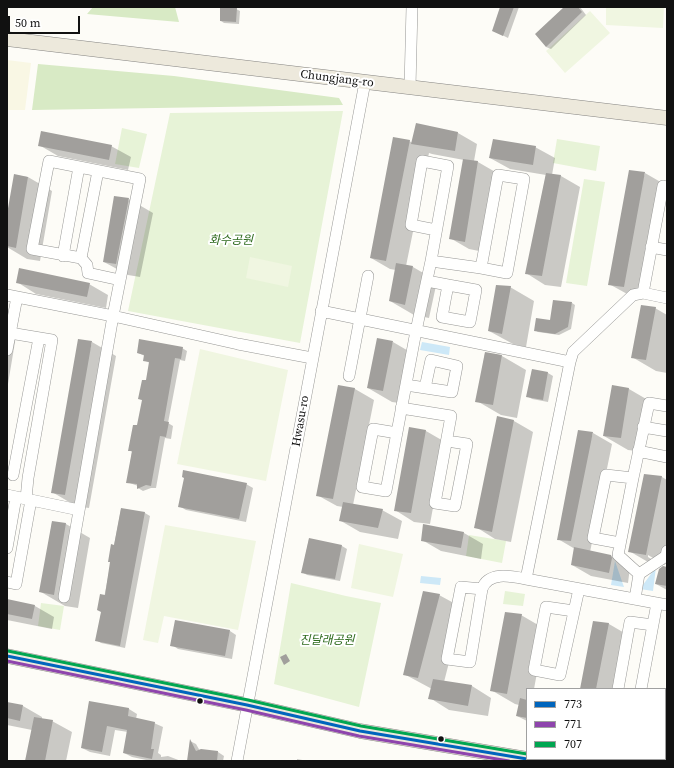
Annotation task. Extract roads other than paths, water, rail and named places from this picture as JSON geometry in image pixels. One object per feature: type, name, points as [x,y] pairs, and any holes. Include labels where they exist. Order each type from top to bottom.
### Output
[{"type":"main road","name":"Chungjang-ro","points":[[7,39],[667,118]]},
{"type":"main road","points":[[7,656],[247,705],[360,731],[526,759]]},
{"type":"street","points":[[410,87],[412,7]]},
{"type":"street","name":"Hwasu-ro","points":[[237,761],[365,82]]},
{"type":"street","points":[[64,597],[79,510],[117,317],[120,280],[140,179],[49,161],[31,253],[81,258],[88,265],[88,273],[120,280]]},
{"type":"street","points":[[397,433],[372,429],[362,488],[386,492],[397,433],[401,408],[416,331],[431,261],[448,166],[422,162],[411,225],[436,230]]},
{"type":"street","points":[[63,256],[79,167]]},
{"type":"street","points":[[81,258],[98,171]]},
{"type":"street","points":[[431,261],[506,273],[524,179],[498,175],[481,268]]},
{"type":"street","points":[[643,293],[663,186],[667,187]]},
{"type":"street","points":[[651,247],[667,250]]},
{"type":"street","points":[[349,376],[368,276]]},
{"type":"street","points":[[427,281],[448,285]]},
{"type":"street","points":[[526,579],[573,352],[633,295],[643,293],[667,298]]},
{"type":"street","points":[[7,350],[10,333],[12,296],[312,358]]},
{"type":"street","points":[[321,311],[570,362]]},
{"type":"street","points":[[7,548],[20,498],[28,478],[52,340],[10,333]]},
{"type":"street","points":[[28,478],[10,474],[39,338]]},
{"type":"street","points":[[406,384],[425,388]]},
{"type":"street","points":[[639,574],[618,555],[620,543],[649,403],[667,406]]},
{"type":"street","points":[[401,408],[451,416],[435,503],[455,506],[467,444],[447,441]]},
{"type":"street","points":[[643,427],[667,431]]},
{"type":"street","points":[[638,451],[667,457]]},
{"type":"street","points":[[620,543],[593,538],[606,475],[633,478]]},
{"type":"street","points":[[20,498],[79,510]]},
{"type":"street","points":[[7,582],[16,584],[20,498]]},
{"type":"street","points":[[635,599],[639,574],[667,555]]},
{"type":"street","points":[[482,589],[461,587],[447,659],[470,662],[482,589],[484,584],[489,579],[510,576],[662,604],[653,625],[641,688]]},
{"type":"street","points":[[574,611],[546,607],[534,670],[560,675],[579,589]]},
{"type":"street","points":[[618,688],[630,622],[653,625]]},
{"type":"water","points":[[422,342],[450,347],[449,355],[420,350]]},
{"type":"water","points":[[615,561],[624,587],[611,585]]},
{"type":"water","points":[[656,567],[653,591],[640,589]]},
{"type":"water","points":[[421,576],[441,578],[440,585],[420,583]]},
{"type":"park label","name":"화수공원","points":[[231,241]]},
{"type":"park label","name":"진달래공원","points":[[327,641]]}]
